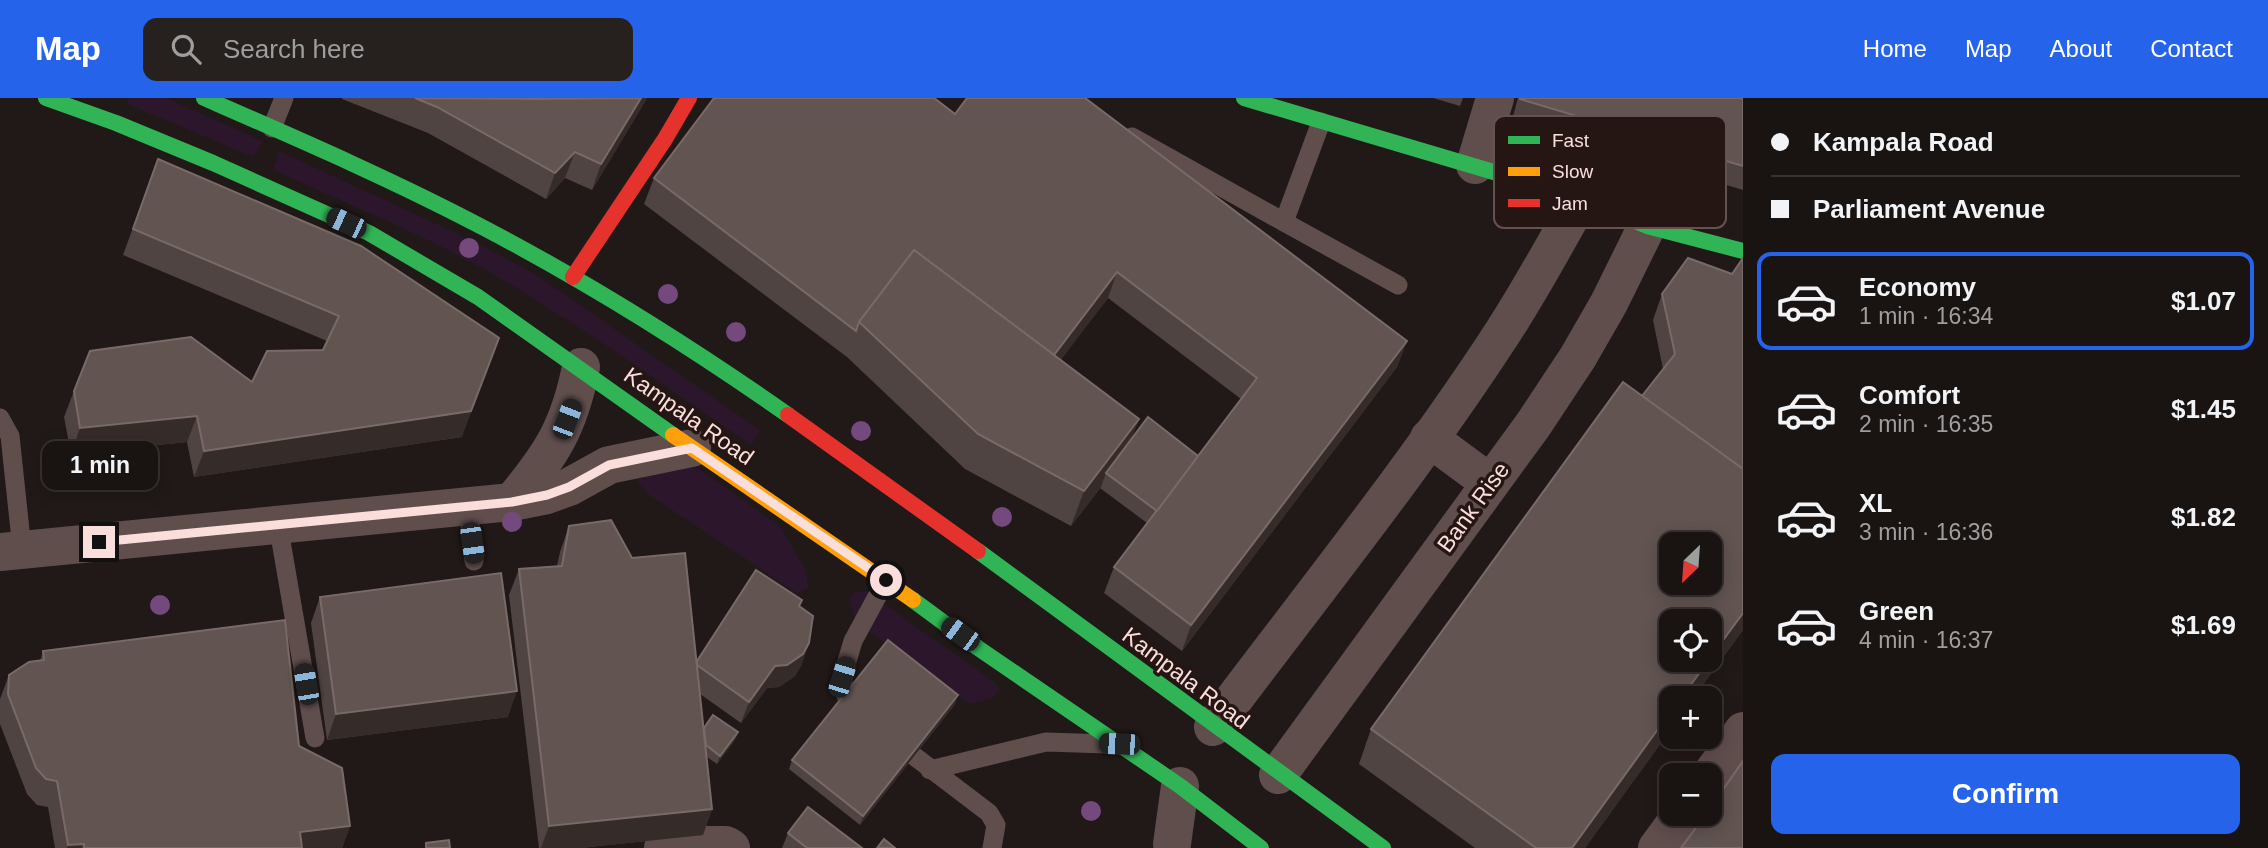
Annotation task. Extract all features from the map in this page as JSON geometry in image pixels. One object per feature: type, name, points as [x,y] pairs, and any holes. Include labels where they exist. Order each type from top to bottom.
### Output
[{"type":"main road","name":"Kampala Road","points":[[47,98],[116,122],[369,233],[478,297],[581,367],[692,448],[886,580],[978,648],[1180,786],[1261,848]]},
{"type":"main road","name":"Kampala Road","points":[[204,98],[435,203],[512,242],[678,342],[862,468],[1278,775],[1383,848]]},
{"type":"main road","points":[[573,277],[665,139],[689,98]]},
{"type":"main road","points":[[1244,98],[1494,171]]},
{"type":"main road","points":[[1655,228],[1743,251]]},
{"type":"street","points":[[1475,165],[1495,98]]},
{"type":"street","points":[[1213,727],[1429,438],[1503,331],[1565,228]]},
{"type":"street","name":"Bank Rise","points":[[1278,775],[1533,425],[1578,357],[1609,303],[1646,228]]},
{"type":"street","points":[[512,502],[559,438],[574,402],[581,367]]},
{"type":"street","points":[[1429,438],[1490,483]]},
{"type":"street","points":[[11,551],[512,502],[547,495],[569,487],[609,465],[692,448]]},
{"type":"street","points":[[1720,763],[1743,731]]},
{"type":"street","points":[[1171,846],[1180,786]]},
{"type":"street","points":[[1171,846],[1219,818]]},
{"type":"street","points":[[1657,848],[1673,826]]},
{"type":"street","points":[[668,848],[726,845],[731,848]]},
{"type":"lane","points":[[272,128],[284,98]]},
{"type":"lane","points":[[1284,222],[1321,122]]},
{"type":"lane","points":[[1132,137],[1398,285]]},
{"type":"lane","points":[[0,418],[10,436],[11,551]]},
{"type":"lane","points":[[468,506],[474,561]]},
{"type":"lane","points":[[278,524],[315,738]]},
{"type":"lane","points":[[846,696],[842,677],[853,642],[886,580]]},
{"type":"lane","points":[[930,770],[1046,742],[1119,744]]},
{"type":"lane","points":[[914,756],[989,813],[996,825],[992,848]]},
{"type":"shaded area","points":[[129,98],[166,98],[263,141],[254,157],[127,104]]},
{"type":"shaded area","points":[[279,151],[469,239],[535,274],[760,430],[751,445],[597,339],[503,280],[418,236],[273,170]]},
{"type":"shaded area","points":[[668,447],[780,526],[806,571],[808,587],[798,594],[648,494],[635,478]]},
{"type":"shaded area","points":[[855,592],[867,592],[994,682],[1000,689],[993,698],[969,704],[856,622],[849,600]]},
{"type":"building","points":[[415,98],[641,98],[601,164],[575,152],[555,173],[437,107]]},
{"type":"building","points":[[714,98],[934,98],[955,114],[967,98],[1085,98],[1407,341],[1191,625],[1114,567],[1257,378],[1117,272],[1054,355],[914,250],[859,322],[856,331],[654,178]]},
{"type":"building","points":[[1743,98],[1743,166],[1726,161],[1726,116],[1577,116],[1520,99]]},
{"type":"building","points":[[158,159],[361,246],[499,338],[471,411],[204,451],[197,416],[80,428],[74,391],[90,351],[191,337],[252,382],[267,351],[323,350],[339,316],[133,229]]},
{"type":"building","points":[[914,250],[1139,419],[1084,491],[978,434],[859,322]]},
{"type":"building","points":[[1688,258],[1732,274],[1743,258],[1743,469],[1642,396],[1675,354],[1662,294]]},
{"type":"building","points":[[1623,382],[1743,469],[1743,613],[1722,642],[1722,609],[1659,609],[1659,672],[1700,672],[1690,686],[1659,686],[1659,728],[1572,848],[1536,848],[1371,729]]},
{"type":"building","points":[[1148,417],[1198,456],[1157,511],[1106,473]]},
{"type":"building","points":[[611,520],[632,558],[685,553],[712,809],[549,826],[519,569],[562,566],[569,526]]},
{"type":"building","points":[[756,570],[802,600],[799,606],[813,616],[809,643],[803,654],[787,665],[775,666],[749,702],[697,665],[697,661]]},
{"type":"building","points":[[501,573],[517,691],[336,714],[320,597]]},
{"type":"building","points":[[285,620],[299,746],[342,768],[350,826],[300,832],[302,848],[84,848],[84,844],[68,845],[57,781],[46,779],[36,768],[8,694],[9,675],[29,662],[44,660],[43,651]]},
{"type":"building","points":[[888,640],[958,695],[863,816],[792,760]]},
{"type":"building","points":[[713,715],[738,732],[720,756],[706,745],[704,728]]},
{"type":"building","points":[[1743,761],[1743,848],[1681,848],[1697,826],[1722,826],[1722,791]]},
{"type":"building","points":[[808,807],[862,848],[807,848],[788,833]]},
{"type":"building","points":[[884,839],[895,848],[877,848]]},
{"type":"building","points":[[449,840],[450,848],[426,848],[426,843]]},
{"type":"traffic: fast","points":[[46,98],[213,163],[369,233],[478,297],[673,435]]},
{"type":"traffic: fast","points":[[204,98],[450,210],[523,249],[639,317],[788,415]]},
{"type":"traffic: fast","points":[[1244,98],[1494,172]]},
{"type":"traffic: fast","points":[[1655,228],[1743,251]]},
{"type":"traffic: fast","points":[[978,551],[1383,848]]},
{"type":"traffic: fast","points":[[913,600],[978,648],[1180,786],[1261,848]]},
{"type":"traffic: slow","points":[[673,435],[913,600]]},
{"type":"traffic: jam","points":[[573,277],[665,139],[689,98]]},
{"type":"traffic: jam","points":[[788,415],[978,551]]},
{"type":"route","points":[[99,542],[512,502],[547,495],[569,487],[609,465],[692,448],[886,580]]}]
